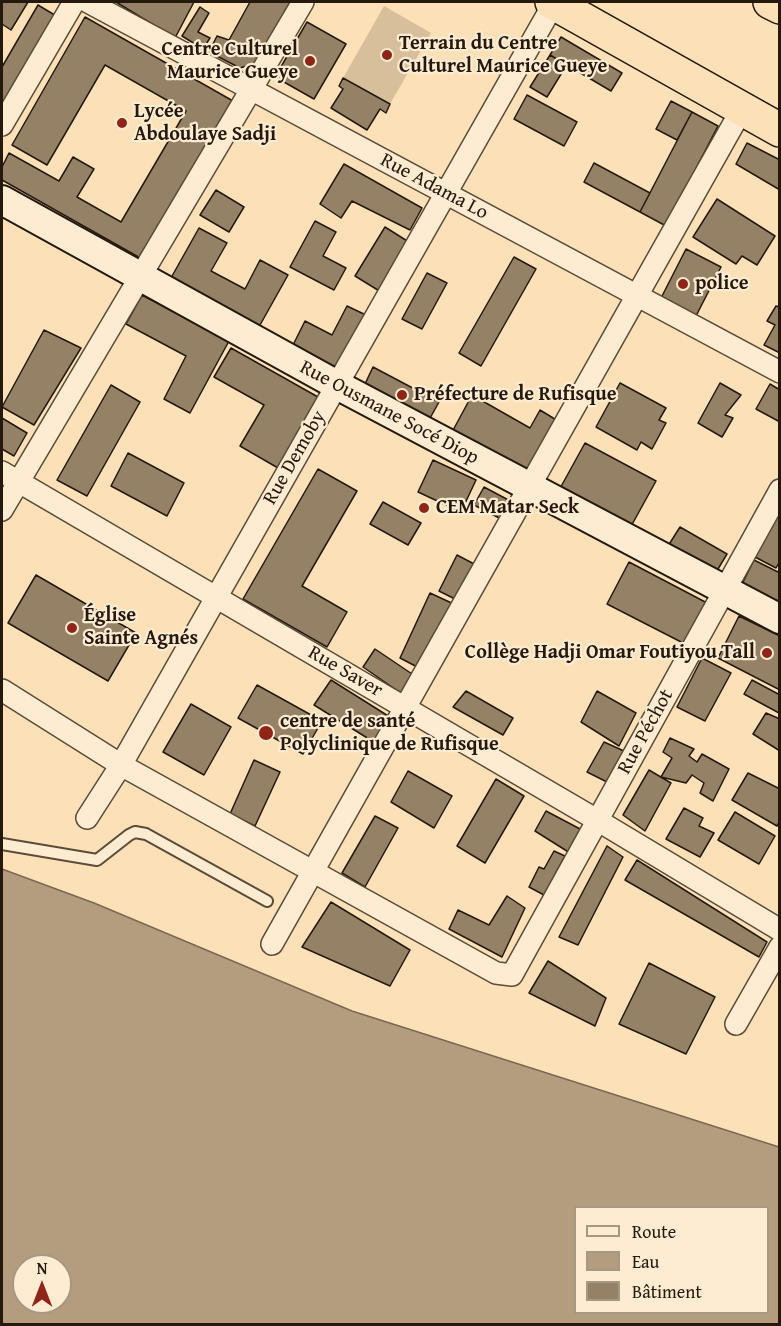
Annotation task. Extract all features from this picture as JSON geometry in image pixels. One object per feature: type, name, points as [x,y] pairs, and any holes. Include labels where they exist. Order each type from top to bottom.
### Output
[{"type":"highway","points":[[553,2],[780,130]]},
{"type":"highway","points":[[770,2],[780,7]]},
{"type":"street","points":[[2,124],[74,2]]},
{"type":"street","name":"Rue Adama Lo","points":[[88,2],[780,372]]},
{"type":"street","points":[[2,510],[10,476],[140,276],[303,2]]},
{"type":"street","name":"Rue Demoby","points":[[87,818],[121,765],[553,2]]},
{"type":"street","points":[[272,944],[742,109]]},
{"type":"street","name":"Rue Ousmane Socé Diop","points":[[2,200],[337,385],[780,619]]},
{"type":"street","name":"Rue Saver","points":[[10,476],[597,820],[780,930]]},
{"type":"street","name":"Rue Péchot","points":[[314,870],[496,973],[512,975],[780,490]]},
{"type":"street","points":[[2,690],[121,765],[314,870]]},
{"type":"street","points":[[736,1024],[780,947]]},
{"type":"lane","points":[[2,844],[97,860],[129,835],[135,832],[146,834],[267,901]]},
{"type":"shaded area","name":"Terrain du Centre Culturel Maurice Gueye","points":[[384,6],[431,33],[390,104],[343,78]]},
{"type":"water","points":[[2,869],[94,903],[352,1011],[779,1147],[779,1324],[2,1324]]},
{"type":"building","points":[[2,2],[28,2],[11,30],[2,24]]},
{"type":"building","points":[[116,2],[194,2],[175,38]]},
{"type":"building","points":[[250,2],[291,2],[256,63],[240,68],[209,52],[217,36],[229,40]]},
{"type":"building","points":[[38,5],[58,17],[2,114],[2,67]]},
{"type":"building","points":[[200,7],[209,13],[198,32],[210,38],[203,49],[182,36]]},
{"type":"building","name":"Lycée Abdoulaye Sadji","points":[[85,17],[233,101],[142,259],[2,180],[2,167],[9,153],[59,181],[73,157],[94,169],[77,197],[121,222],[186,111],[105,65],[47,165],[12,145]]},
{"type":"building","name":"Centre Culturel Maurice Gueye","points":[[307,22],[346,44],[314,99],[275,77]]},
{"type":"building","points":[[561,37],[622,73],[611,91],[550,55]]},
{"type":"building","points":[[550,55],[566,66],[547,97],[530,87]]},
{"type":"building","points":[[343,78],[390,104],[386,113],[380,109],[367,130],[331,108],[343,89],[339,86]]},
{"type":"building","points":[[527,95],[577,122],[564,146],[514,119]]},
{"type":"building","points":[[671,101],[692,112],[677,140],[656,129]]},
{"type":"building","points":[[692,112],[718,126],[666,226],[640,212]]},
{"type":"building","points":[[747,143],[780,160],[780,190],[736,164]]},
{"type":"building","points":[[594,163],[650,193],[640,212],[584,182]]},
{"type":"building","points":[[344,164],[422,208],[410,230],[352,201],[341,218],[320,204]]},
{"type":"building","points":[[216,190],[244,207],[229,232],[200,215]]},
{"type":"building","points":[[717,199],[775,236],[757,265],[742,256],[736,264],[693,237]]},
{"type":"building","points":[[315,221],[336,232],[323,256],[346,268],[334,290],[290,267]]},
{"type":"building","points":[[385,227],[412,244],[381,292],[355,276]]},
{"type":"building","points":[[199,228],[227,243],[211,271],[245,289],[260,260],[288,275],[255,334],[167,285]]},
{"type":"building","points":[[686,249],[721,267],[695,318],[660,300]]},
{"type":"building","points":[[514,257],[536,269],[481,366],[459,353]]},
{"type":"building","points":[[427,273],[447,283],[422,329],[402,319]]},
{"type":"building","points":[[142,295],[229,341],[190,413],[164,399],[186,356],[126,324]]},
{"type":"building","points":[[347,306],[368,316],[337,375],[290,351],[305,321],[332,335]]},
{"type":"building","points":[[776,306],[780,307],[780,353],[764,345],[775,325],[767,321]]},
{"type":"building","points":[[44,330],[81,348],[34,425],[2,407]]},
{"type":"building","points":[[231,348],[318,397],[278,468],[240,446],[264,405],[214,377]]},
{"type":"building","points":[[373,367],[439,402],[429,420],[364,386]]},
{"type":"building","points":[[620,383],[666,408],[659,420],[666,423],[652,449],[641,442],[637,450],[596,427]]},
{"type":"building","points":[[720,383],[741,395],[725,415],[733,418],[722,437],[698,423]]},
{"type":"building","points":[[770,384],[780,390],[780,422],[756,409]]},
{"type":"building","points":[[111,385],[140,402],[87,496],[57,480]]},
{"type":"building","points":[[472,395],[530,428],[540,410],[558,421],[532,467],[519,472],[451,434]]},
{"type":"building","points":[[2,418],[27,433],[14,456],[2,449]]},
{"type":"building","points":[[585,443],[656,481],[629,530],[558,492]]},
{"type":"building","points":[[128,453],[184,483],[167,516],[111,486]]},
{"type":"building","points":[[433,460],[476,480],[461,512],[418,492]]},
{"type":"building","points":[[318,469],[357,491],[302,586],[347,612],[327,647],[243,599]]},
{"type":"building","points":[[484,487],[514,503],[505,521],[474,505]]},
{"type":"building","points":[[383,502],[421,523],[408,545],[370,524]]},
{"type":"building","points":[[780,512],[780,561],[776,568],[755,557]]},
{"type":"building","points":[[680,527],[727,554],[715,574],[668,546]]},
{"type":"building","points":[[457,555],[478,566],[459,601],[439,591]]},
{"type":"building","points":[[754,560],[780,573],[780,605],[741,586]]},
{"type":"building","points":[[629,562],[709,604],[687,645],[607,604]]},
{"type":"building","name":"Église Sainte Agnés","points":[[36,575],[136,633],[108,681],[8,623]]},
{"type":"building","points":[[430,593],[458,606],[423,670],[400,658]]},
{"type":"building","points":[[739,616],[780,636],[780,690],[718,658]]},
{"type":"building","points":[[375,649],[418,678],[405,696],[363,667]]},
{"type":"building","points":[[702,658],[731,673],[705,721],[677,707]]},
{"type":"building","points":[[331,680],[393,719],[377,744],[314,705]]},
{"type":"building","points":[[752,680],[780,695],[779,713],[744,694]]},
{"type":"building","points":[[257,685],[322,721],[303,754],[238,718]]},
{"type":"building","points":[[466,691],[513,718],[503,735],[453,707]]},
{"type":"building","points":[[597,691],[636,713],[619,746],[581,722]]},
{"type":"building","points":[[191,704],[231,727],[204,775],[163,752]]},
{"type":"building","points":[[766,713],[780,719],[780,751],[753,734]]},
{"type":"building","points":[[670,738],[694,749],[689,756],[697,762],[702,754],[729,769],[713,801],[700,793],[704,783],[692,775],[686,783],[661,777],[672,758],[663,752]]},
{"type":"building","points":[[604,742],[624,751],[607,782],[587,772]]},
{"type":"building","points":[[254,760],[280,772],[255,826],[230,814]]},
{"type":"building","points":[[649,770],[671,783],[645,831],[623,815]]},
{"type":"building","points":[[408,771],[452,796],[434,828],[391,802]]},
{"type":"building","points":[[748,773],[780,789],[780,821],[777,826],[732,800]]},
{"type":"building","points":[[496,779],[524,796],[485,863],[457,846]]},
{"type":"building","points":[[684,808],[703,818],[699,826],[714,833],[700,857],[666,839]]},
{"type":"building","points":[[546,811],[582,830],[570,853],[535,831]]},
{"type":"building","points":[[735,812],[775,836],[759,864],[718,840]]},
{"type":"building","points":[[375,816],[398,828],[365,887],[342,873]]},
{"type":"building","points":[[607,846],[623,857],[578,945],[559,937]]},
{"type":"building","points":[[554,851],[565,856],[544,895],[529,887],[539,867],[544,869]]},
{"type":"building","points":[[637,860],[767,942],[759,957],[625,880]]},
{"type":"building","points":[[507,896],[525,908],[502,957],[449,929],[458,910],[489,925]]},
{"type":"building","points":[[331,902],[410,950],[390,986],[302,947]]},
{"type":"building","points":[[548,961],[606,998],[595,1026],[529,993]]},
{"type":"building","points":[[649,963],[715,997],[686,1054],[619,1024]]},
{"type":"place","name":"Terrain du Centre Culturel Maurice Gueye","points":[[387,55]]},
{"type":"place","name":"Centre Culturel Maurice Gueye","points":[[310,61]]},
{"type":"place","name":"Lycée Abdoulaye Sadji","points":[[122,123]]},
{"type":"place","name":"police","points":[[683,284]]},
{"type":"place","name":"Préfecture de Rufisque","points":[[402,395]]},
{"type":"place","name":"CEM Matar Seck","points":[[424,508]]},
{"type":"place","name":"Église Sainte Agnés","points":[[72,628]]},
{"type":"place","name":"Collège Hadji Omar Foutiyou Tall","points":[[767,653]]},
{"type":"place","name":"centre de santé Polyclinique de Rufisque","points":[[266,733]]}]
